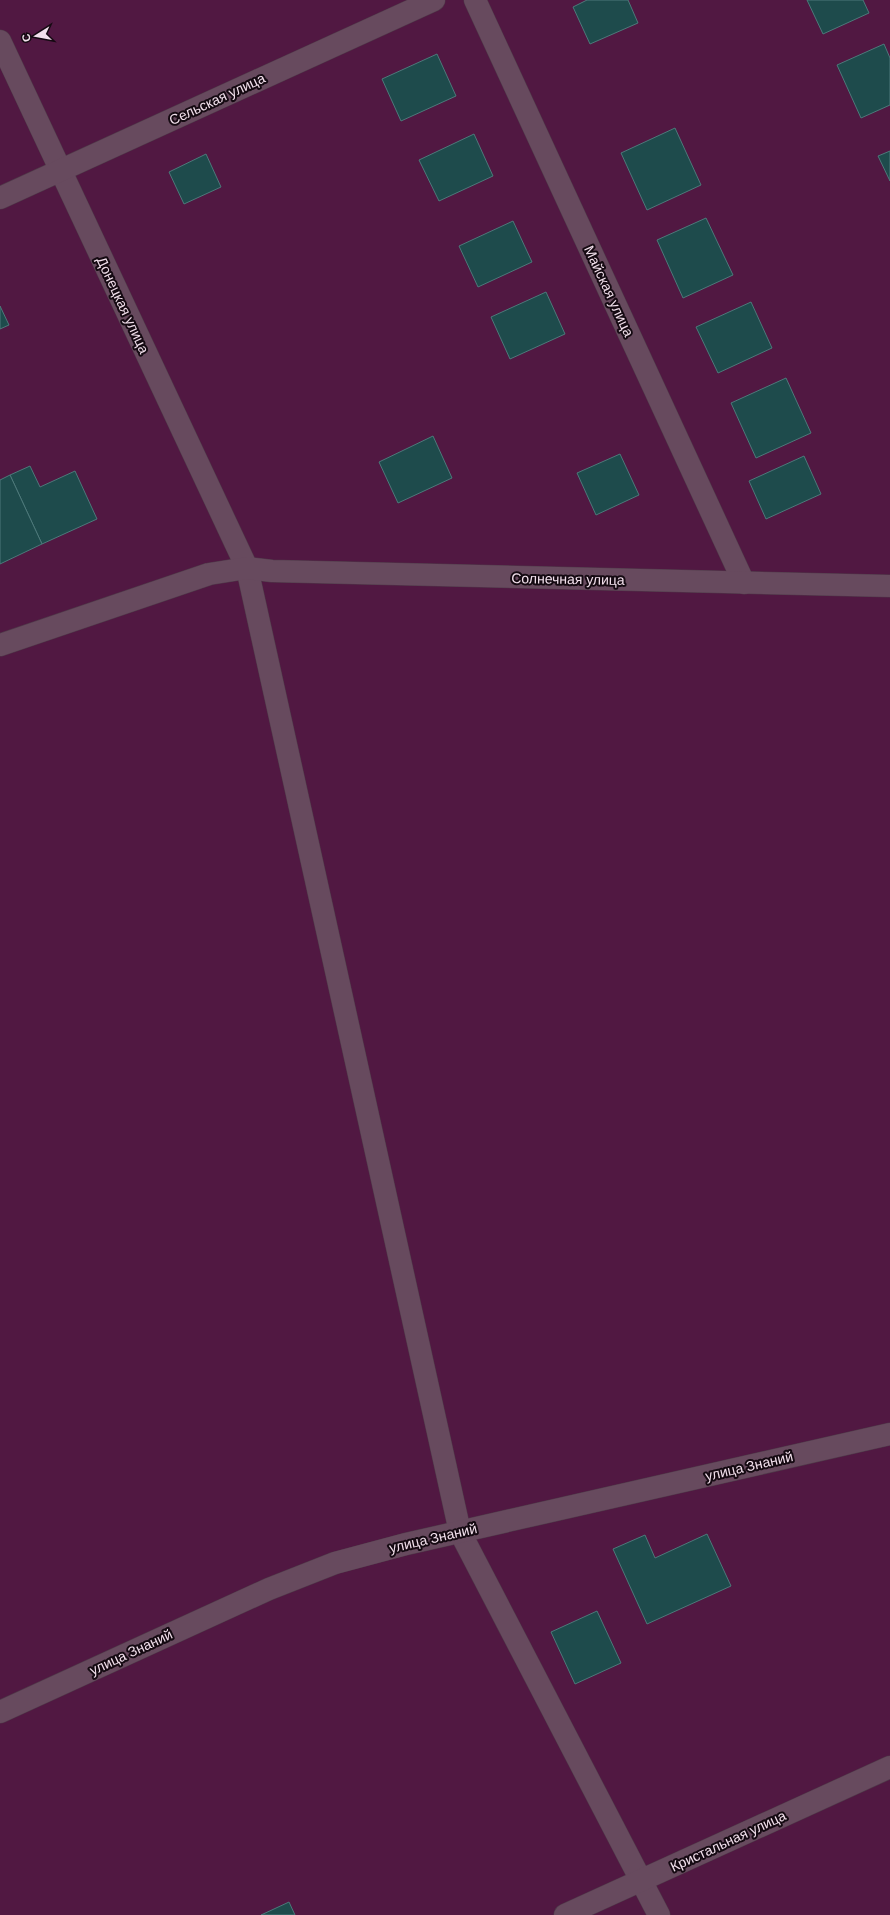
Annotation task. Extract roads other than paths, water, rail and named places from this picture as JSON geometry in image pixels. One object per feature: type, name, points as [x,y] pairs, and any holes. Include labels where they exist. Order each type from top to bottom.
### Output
[{"type":"street","name":"Сельская улица","points":[[0,198],[434,0]]},
{"type":"street","name":"Майская улица","points":[[474,0],[744,583]]},
{"type":"street","name":"Донецкая улица","points":[[0,41],[247,568],[460,1532],[660,1915]]},
{"type":"street","name":"Солнечная улица","points":[[0,646],[209,574],[247,568],[285,572],[890,586]]},
{"type":"street","name":"улица Знаний","points":[[0,1712],[303,1575],[366,1554],[890,1434]]},
{"type":"street","name":"Кристальная улица","points":[[565,1915],[890,1767]]}]
